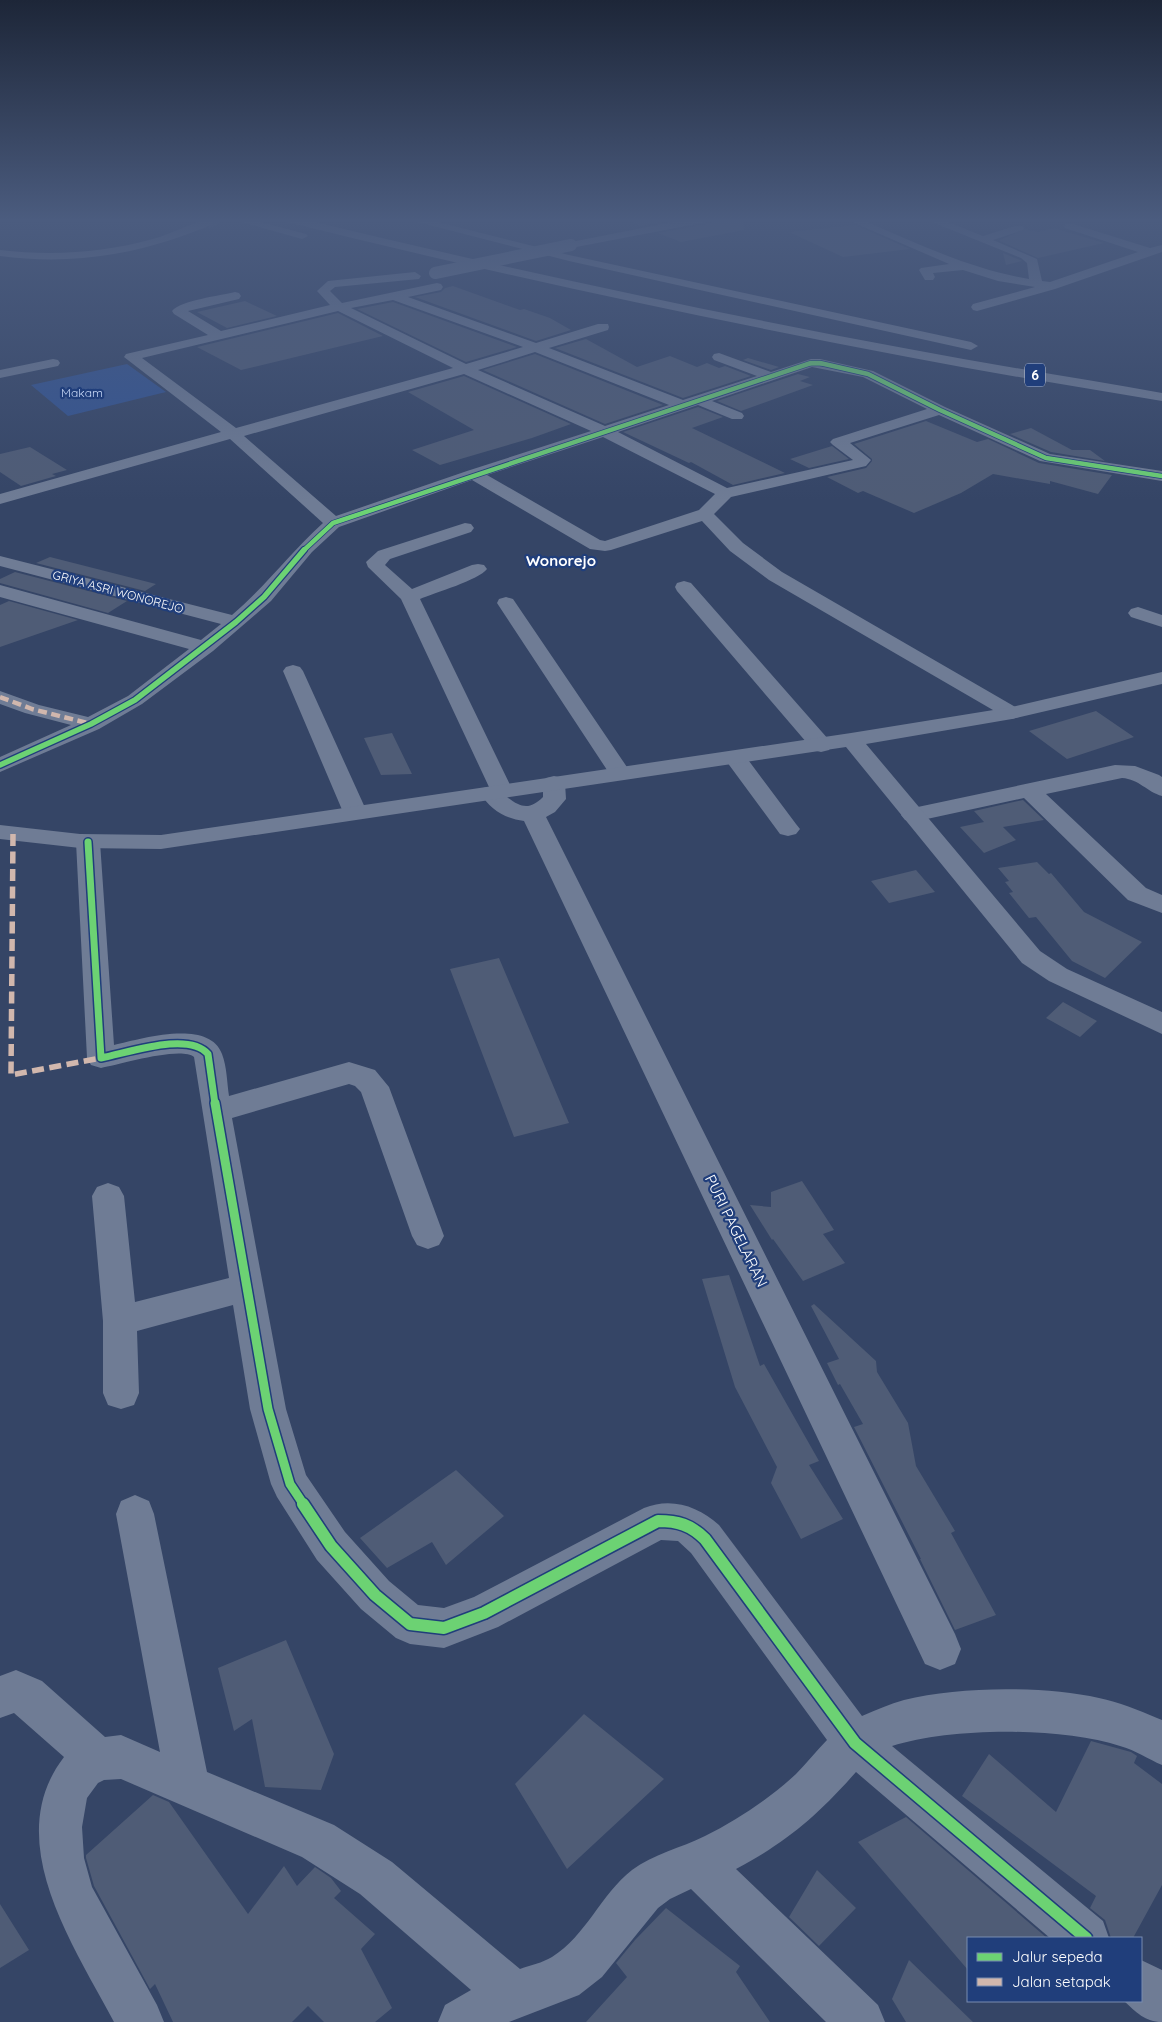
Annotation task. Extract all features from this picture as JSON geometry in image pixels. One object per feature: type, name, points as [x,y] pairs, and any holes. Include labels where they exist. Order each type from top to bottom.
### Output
[{"type":"highway","points":[[662,312],[908,353]]},
{"type":"highway","name":"6","points":[[709,312],[908,353],[1162,397]]},
{"type":"highway","points":[[790,312],[979,348],[816,312]]},
{"type":"street","points":[[180,312],[219,336]]},
{"type":"street","points":[[317,312],[131,357],[232,433],[333,523]]},
{"type":"street","points":[[350,312],[465,369],[604,431],[725,493]]},
{"type":"street","points":[[439,312],[690,403],[737,416]]},
{"type":"street","points":[[0,500],[232,433],[465,369],[602,326]]},
{"type":"street","points":[[720,357],[772,377]]},
{"type":"street","points":[[0,374],[53,363]]},
{"type":"street","points":[[0,766],[91,724],[136,700],[236,622],[264,597],[306,548],[333,523],[473,474],[815,363],[852,368],[878,378],[940,410],[1046,458],[1162,476]]},
{"type":"street","points":[[473,474],[596,544],[611,544],[705,514],[725,493],[862,462],[863,460],[838,442],[940,410]]},
{"type":"street","points":[[705,514],[717,530],[733,544],[788,584],[1012,712]]},
{"type":"street","points":[[465,528],[377,559],[375,562],[377,567],[409,596],[502,807],[513,813],[532,813],[548,806],[555,799],[554,783]]},
{"type":"street","name":"GRIYA ASRI WONOREJO","points":[[0,561],[236,622]]},
{"type":"street","points":[[409,596],[478,569]]},
{"type":"street","points":[[684,587],[821,745]]},
{"type":"street","points":[[0,591],[206,646]]},
{"type":"street","points":[[506,603],[620,773]]},
{"type":"street","points":[[1138,613],[1162,621]]},
{"type":"street","points":[[293,671],[355,812]]},
{"type":"street","points":[[0,832],[88,842],[161,842],[620,773],[821,745],[1012,712],[1162,678]]},
{"type":"street","points":[[0,697],[32,709],[91,724]]},
{"type":"street","points":[[851,740],[1031,957],[1058,975],[1162,1024]]},
{"type":"street","points":[[735,758],[788,829]]},
{"type":"street","points":[[913,816],[1115,772],[1129,771],[1144,775],[1162,789]]},
{"type":"street","points":[[1030,791],[1137,894],[1162,905]]},
{"type":"street","name":"PURI PAGELARAN","points":[[532,813],[940,1648]]},
{"type":"street","points":[[88,842],[101,1058],[179,1043],[201,1046],[208,1054],[216,1112],[268,1409],[290,1484],[331,1546],[375,1595],[410,1624],[444,1628],[484,1613],[658,1521],[678,1520],[694,1528],[705,1539],[855,1743],[1085,1937]]},
{"type":"street","points":[[1137,894],[1162,888]]},
{"type":"street","points":[[216,1112],[349,1073],[364,1078],[374,1087],[428,1236]]},
{"type":"street","points":[[108,1196],[120,1321],[121,1393]]},
{"type":"street","points":[[120,1321],[248,1288]]},
{"type":"street","points":[[135,1514],[188,1784]]},
{"type":"street","points":[[0,1697],[16,1691],[27,1696],[98,1759]]},
{"type":"street","points":[[462,2022],[514,1995],[557,1981],[575,1969],[592,1953],[640,1893],[654,1881],[669,1873],[697,1863],[752,1835],[788,1811],[819,1782],[855,1743],[896,1722],[938,1714],[1033,1711],[1071,1713],[1112,1722],[1162,1743]]},
{"type":"street","points":[[140,2022],[72,1896],[61,1858],[60,1827],[65,1797],[71,1783],[83,1768],[98,1759],[121,1757],[318,1841],[376,1878],[514,1995]]},
{"type":"street","points":[[697,1863],[862,2022]]},
{"type":"street","points":[[1142,1985],[1162,2002]]},
{"type":"green space","name":"Makam","points":[[127,364],[166,392],[68,416],[31,385]]},
{"type":"building","points":[[198,312],[269,312],[277,316],[227,328]]},
{"type":"building","points":[[364,312],[422,312],[517,347],[466,362]]},
{"type":"building","points":[[457,312],[534,312],[550,318],[571,330],[536,341]]},
{"type":"building","points":[[338,313],[383,336],[241,370],[197,347]]},
{"type":"building","points":[[586,339],[637,367],[670,356],[697,367],[707,363],[719,368],[725,366],[751,376],[683,398],[555,348]]},
{"type":"building","points":[[535,354],[663,405],[605,424],[483,370]]},
{"type":"building","points":[[748,358],[779,367],[771,370],[743,360]]},
{"type":"building","points":[[798,374],[810,377],[800,381],[813,385],[741,411],[717,401]]},
{"type":"building","points":[[464,376],[571,424],[532,438],[440,465],[412,450],[474,430],[408,392]]},
{"type":"building","points":[[698,407],[723,417],[692,428],[785,473],[733,485],[691,462],[689,463],[623,432]]},
{"type":"building","points":[[926,421],[977,442],[988,439],[1039,463],[1112,475],[1098,494],[1050,481],[1050,484],[993,474],[961,493],[914,513],[863,491],[858,493],[827,477],[866,468],[872,461],[854,444]]},
{"type":"building","points":[[1031,428],[1072,450],[1090,450],[1105,461],[1051,452],[1010,434]]},
{"type":"building","points":[[832,446],[849,459],[809,468],[790,459]]},
{"type":"building","points":[[30,447],[67,470],[52,474],[56,476],[21,486],[0,472],[0,454]]},
{"type":"building","points":[[50,557],[156,584],[145,591],[36,563]]},
{"type":"building","points":[[15,572],[127,601],[108,613],[0,583],[0,579]]},
{"type":"building","points":[[9,601],[78,620],[0,647],[0,605]]},
{"type":"building","points":[[1096,711],[1134,737],[1067,759],[1029,731]]},
{"type":"building","points":[[392,733],[412,774],[381,775],[364,738]]},
{"type":"building","points":[[1023,800],[1044,820],[1003,827],[1016,840],[984,853],[960,827],[984,822],[974,811]]},
{"type":"building","points":[[1037,862],[1049,874],[1051,873],[1084,912],[1142,942],[1105,978],[1072,961],[1036,917],[1029,918],[1009,893],[1013,892],[1005,882],[1009,881],[998,868]]},
{"type":"building","points":[[916,870],[935,892],[889,903],[871,881]]},
{"type":"building","points":[[499,958],[569,1123],[514,1137],[450,969]]},
{"type":"building","points":[[1063,1002],[1097,1021],[1080,1037],[1046,1018]]},
{"type":"building","points":[[802,1181],[834,1230],[823,1234],[845,1263],[803,1281],[772,1240],[750,1205],[771,1207],[771,1192]]},
{"type":"building","points":[[729,1275],[760,1366],[764,1364],[819,1461],[809,1465],[843,1519],[801,1539],[771,1483],[777,1467],[735,1387],[702,1279]]},
{"type":"building","points":[[814,1304],[876,1361],[877,1372],[908,1423],[916,1466],[955,1531],[951,1533],[996,1615],[955,1630],[854,1427],[863,1424],[840,1384],[838,1385],[827,1363],[839,1359],[811,1306]]},
{"type":"building","points":[[456,1470],[504,1516],[446,1565],[432,1542],[387,1568],[360,1538]]},
{"type":"building","points":[[286,1640],[334,1754],[321,1790],[265,1787],[252,1719],[234,1731],[218,1668]]},
{"type":"building","points":[[584,1714],[664,1779],[567,1869],[515,1784]]},
{"type":"building","points":[[1091,1741],[1131,1752],[1137,1756],[1134,1763],[1162,1784],[1162,1885],[1134,1937],[1111,1937],[1105,1920],[1090,1908],[1096,1896],[962,1796],[989,1754],[1056,1812]]},
{"type":"building","points":[[153,1795],[169,1802],[248,1914],[284,1866],[297,1886],[315,1867],[331,1878],[341,1891],[334,1898],[375,1934],[361,1949],[392,2008],[375,2022],[324,2022],[308,2006],[292,2022],[173,2022],[155,1984],[150,1989],[94,1886],[86,1858],[86,1855]]},
{"type":"building","points":[[906,1817],[1046,1937],[967,1937],[967,1969],[858,1842]]},
{"type":"building","points":[[817,1870],[856,1908],[819,1946],[789,1917]]},
{"type":"building","points":[[0,1904],[29,1950],[0,1968]]},
{"type":"building","points":[[666,1908],[740,1966],[736,1972],[770,2022],[586,2022],[627,1977],[616,1963]]},
{"type":"building","points":[[909,1960],[973,2022],[906,2022],[892,1999]]},
{"type":"marked path","points":[[0,697],[32,709],[91,724]]},
{"type":"marked path","points":[[13,834],[11,1075],[101,1058]]},
{"type":"cycle path","points":[[0,765],[91,724],[135,700],[236,622],[264,597],[306,548],[333,523],[811,363],[820,363],[868,374],[940,410],[1046,458],[1162,476]]},
{"type":"cycle path","points":[[88,842],[101,1058],[171,1044],[199,1046],[208,1054],[216,1111],[268,1409],[290,1484],[331,1546],[375,1595],[410,1624],[444,1628],[484,1613],[658,1521],[673,1521],[689,1526],[705,1539],[855,1743],[1085,1937]]},
{"type":"district","name":"Wonorejo","points":[[561,561]]}]
